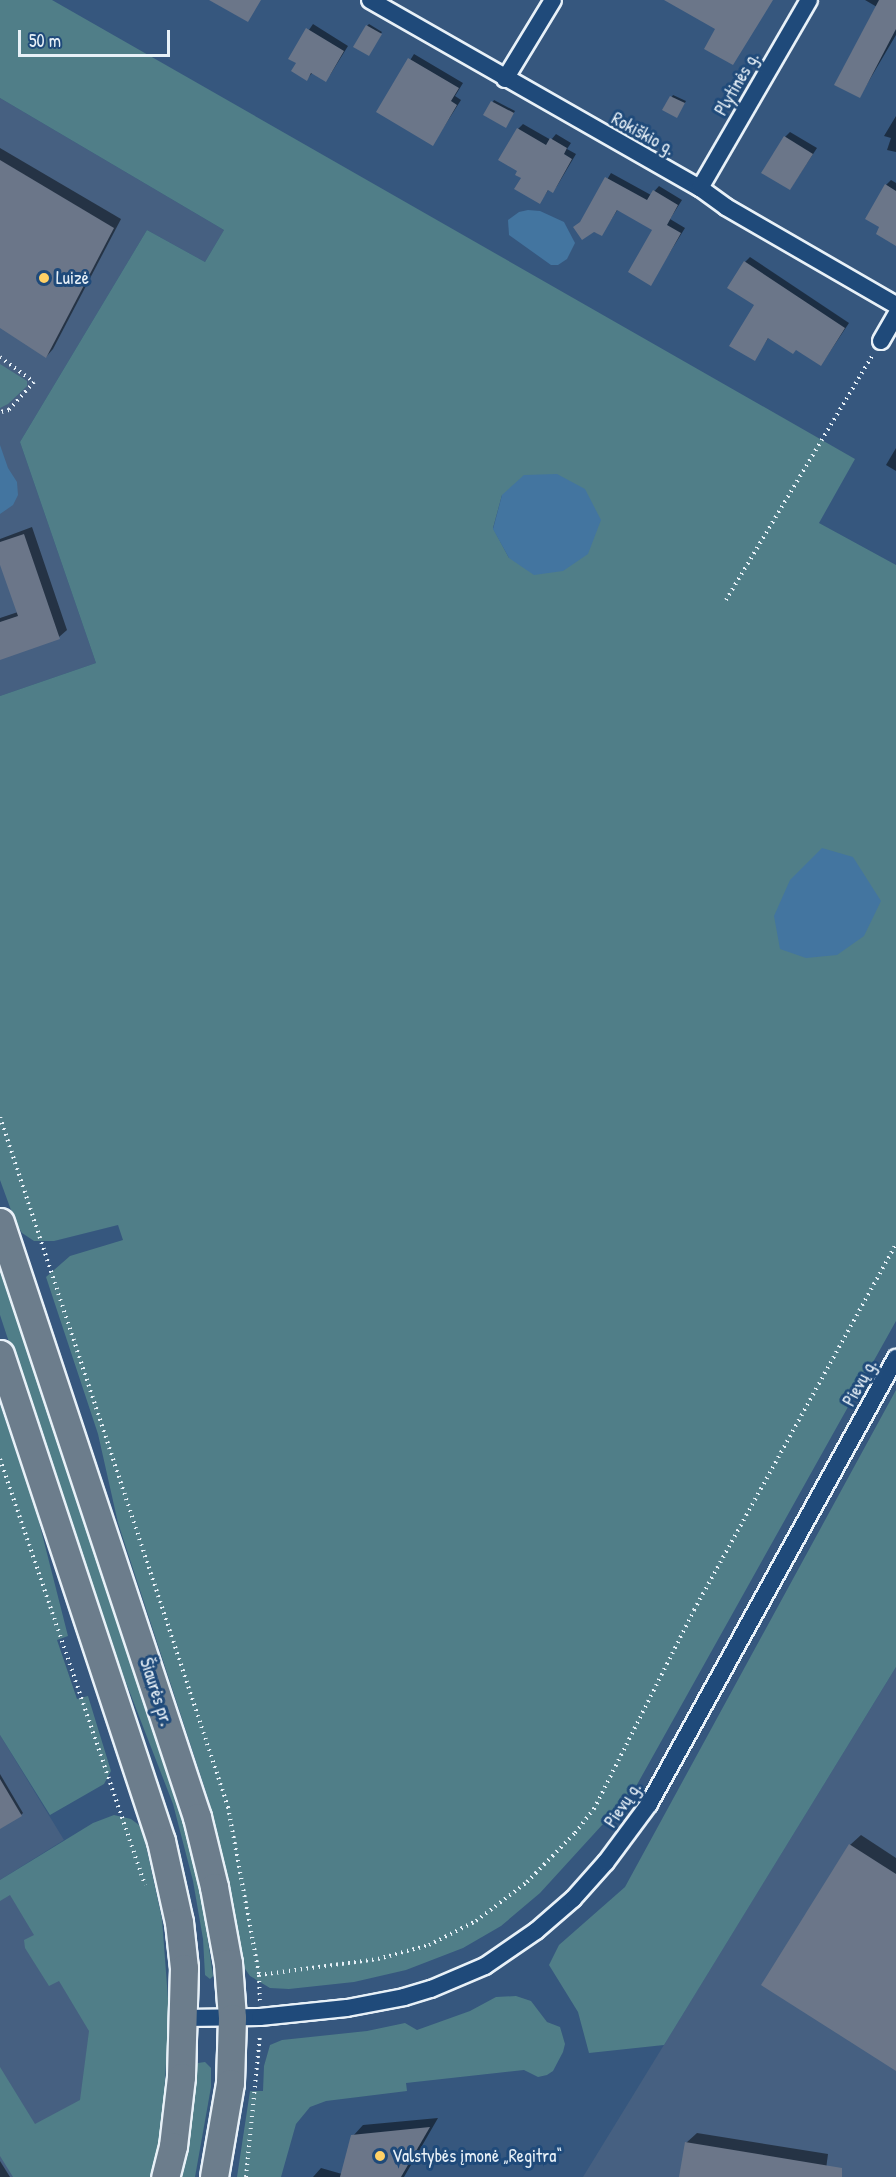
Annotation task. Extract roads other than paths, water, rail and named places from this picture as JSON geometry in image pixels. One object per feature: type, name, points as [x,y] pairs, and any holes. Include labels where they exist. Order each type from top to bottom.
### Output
[{"type":"main road","name":"Šiaurės pr.","points":[[0,1222],[197,1817],[214,1887],[228,1963],[232,2018],[230,2083],[214,2177]]},
{"type":"main road","points":[[0,1354],[161,1841],[179,1922],[184,1968],[184,2018],[173,2146],[165,2177]]},
{"type":"street","name":"Rokiškio g.","points":[[370,0],[700,188],[726,207],[896,305]]},
{"type":"street","points":[[506,79],[553,0]]},
{"type":"street","name":"Plytinės g.","points":[[700,188],[809,0]]},
{"type":"street","points":[[880,341],[896,315]]},
{"type":"street","name":"Pievų g.","points":[[184,2018],[232,2018],[347,2008],[431,1989],[485,1966],[513,1948],[573,1899],[606,1862],[649,1804],[896,1358]]},
{"type":"place","name":"Luizė","points":[[44,278]]},
{"type":"place","name":"Valstybės įmonė „Regitra“","points":[[380,2156]]}]
